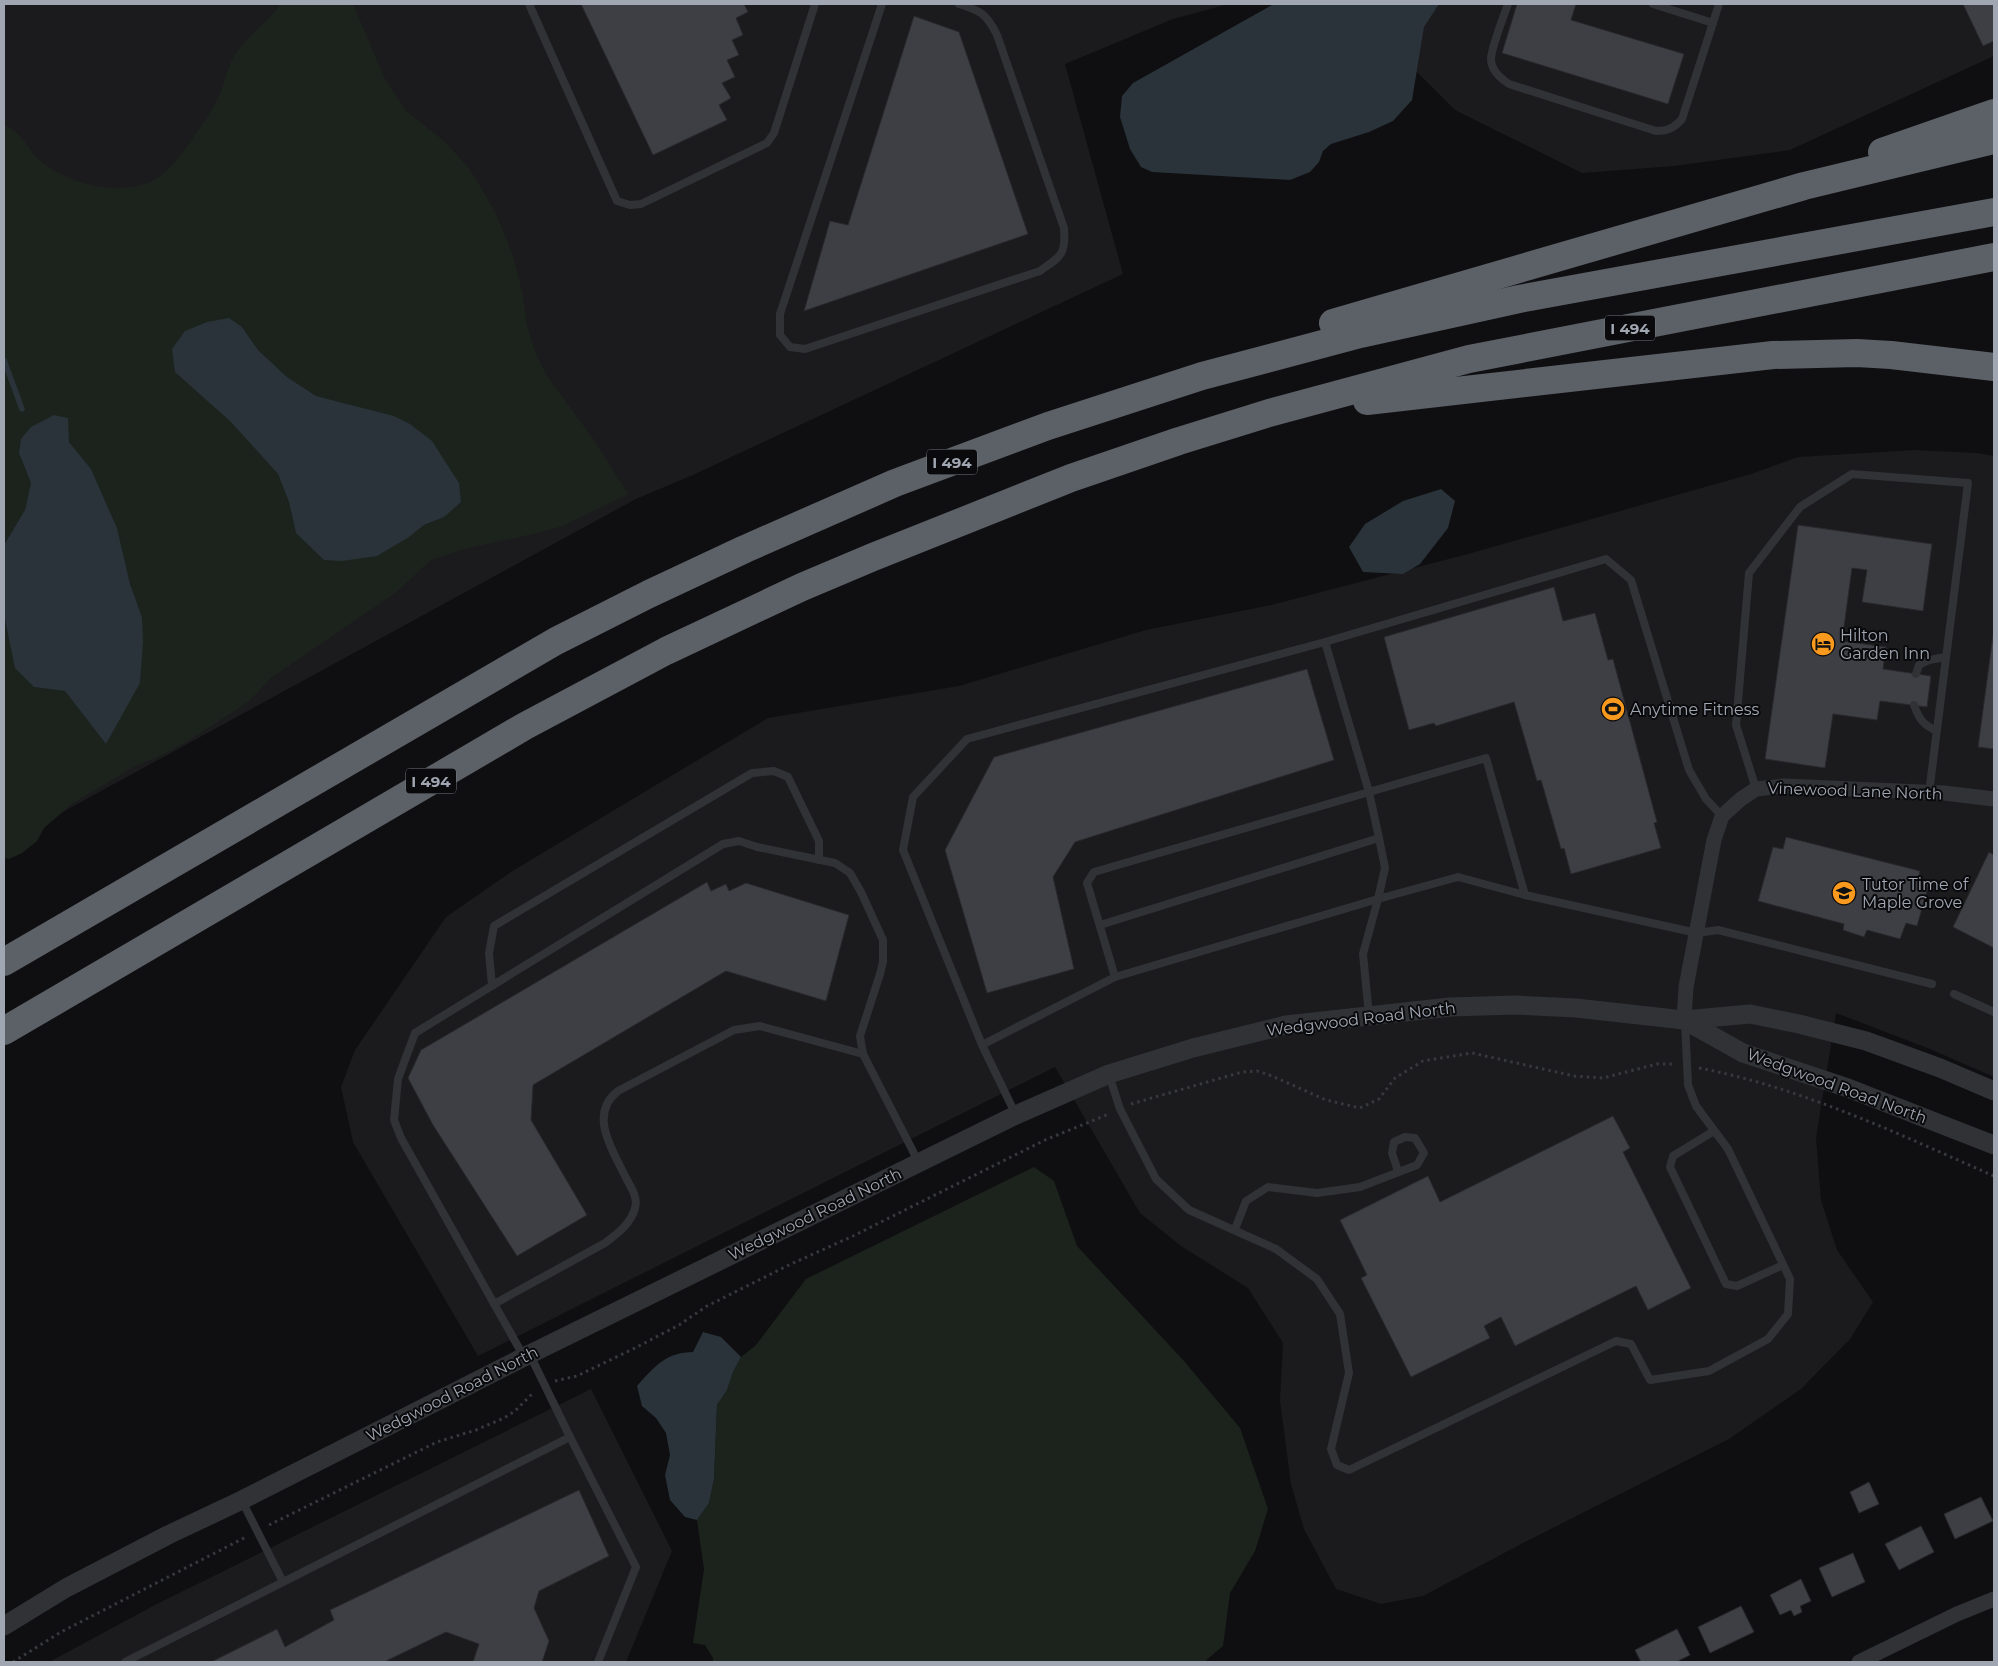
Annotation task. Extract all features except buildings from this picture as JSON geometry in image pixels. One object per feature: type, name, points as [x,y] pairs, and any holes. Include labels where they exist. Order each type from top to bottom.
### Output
[{"type":"highway","points":[[1804,186],[1849,165],[1898,146],[1994,114]]},
{"type":"highway","points":[[1009,441],[1223,355],[1804,186],[1994,140]]},
{"type":"highway","name":"I 494","points":[[4,962],[452,700],[564,637],[649,594],[745,549],[895,483],[1048,426],[1202,376],[1360,334],[1518,299],[1994,212]]},
{"type":"highway","name":"I 494","points":[[4,1031],[526,726],[666,651],[802,587],[1072,478],[1179,441],[1269,413],[1469,360],[1994,257]]},
{"type":"highway","points":[[1269,413],[1773,355],[1857,353],[1994,367]]},
{"type":"street","name":"Vinewood Lane North","points":[[1684,1020],[1686,987],[1714,840],[1722,816],[1740,799],[1756,789],[1784,786],[1965,795],[1994,799]]},
{"type":"street","name":"Wedgwood Road North","points":[[4,1626],[66,1588],[168,1535],[1016,1115],[1109,1074],[1193,1048],[1286,1025],[1450,1007],[1515,1005],[1576,1008],[1684,1020],[1750,1014],[1866,1041],[1940,1068],[1994,1091]]},
{"type":"street","name":"Wedgwood Road North","points":[[1684,1020],[1743,1053],[1848,1088],[1994,1144]]},
{"type":"street","points":[[1858,1662],[1957,1614],[1994,1599]]},
{"type":"lane","points":[[529,4],[617,201],[630,205],[641,204],[766,143],[774,133],[815,4]]},
{"type":"lane","points":[[882,4],[780,314],[780,335],[790,347],[805,349],[1040,271],[1057,259],[1066,246],[1064,228],[997,35],[989,20],[980,11],[958,4]]},
{"type":"lane","points":[[1508,4],[1491,58],[1495,71],[1500,78],[1509,84],[1656,131],[1667,131],[1676,126],[1682,119],[1719,4]]},
{"type":"lane","points":[[1653,4],[1713,23]]},
{"type":"lane","points":[[1756,789],[1736,725],[1749,573],[1800,507],[1852,474],[1968,483],[1929,793]]},
{"type":"lane","points":[[1016,1115],[982,1045],[903,850],[914,796],[967,739],[1324,642],[1606,559],[1631,580],[1689,770],[1706,799],[1722,816]]},
{"type":"lane","points":[[1324,642],[1369,792],[1385,868],[1363,954],[1369,1015]]},
{"type":"lane","points":[[1916,674],[1918,665],[1929,660],[1946,657]]},
{"type":"lane","points":[[1914,705],[1918,718],[1925,726],[1937,731]]},
{"type":"lane","points":[[1115,977],[1087,883],[1094,872],[1486,758],[1525,895]]},
{"type":"lane","points":[[492,986],[489,953],[494,926],[752,773],[774,771],[788,777],[818,841],[819,860]]},
{"type":"lane","points":[[1100,925],[1379,838]]},
{"type":"lane","points":[[598,1662],[636,1567],[570,1437],[546,1385],[494,1304],[401,1138],[394,1120],[398,1079],[415,1034],[723,844],[739,841],[757,847],[834,863],[850,873],[883,940],[880,974],[860,1036],[862,1054],[919,1163]]},
{"type":"lane","points":[[982,1045],[1115,977],[1458,877],[1525,895],[1696,933],[1718,930],[1932,984]]},
{"type":"lane","points":[[1954,994],[1994,1012]]},
{"type":"lane","points":[[1109,1074],[1120,1109],[1156,1179],[1189,1210],[1276,1249],[1317,1279],[1340,1314],[1349,1373],[1331,1449],[1337,1465],[1349,1470],[1616,1341],[1631,1344],[1650,1380],[1709,1371],[1768,1339],[1788,1314],[1790,1279],[1728,1149],[1696,1106],[1688,1085],[1684,1020]]},
{"type":"lane","points":[[494,1304],[606,1243],[621,1231],[629,1220],[635,1209],[636,1198],[602,1125],[604,1111],[610,1097],[618,1091],[734,1030],[760,1026],[862,1054]]},
{"type":"lane","points":[[1714,1131],[1673,1156],[1670,1167],[1726,1284],[1738,1286],[1783,1265]]},
{"type":"lane","points":[[1235,1229],[1246,1201],[1268,1187],[1317,1193],[1360,1187],[1416,1165],[1424,1154],[1414,1138],[1405,1137],[1394,1142],[1392,1153],[1398,1171]]},
{"type":"lane","points":[[125,1662],[570,1437]]},
{"type":"lane","points":[[242,1500],[283,1582]]},
{"type":"path","points":[[12,1662],[61,1632],[430,1446],[504,1418],[537,1390],[546,1385],[556,1380],[577,1376],[635,1348],[679,1325],[708,1306],[1045,1140],[1134,1103],[1242,1072],[1257,1071],[1326,1100],[1360,1108],[1379,1098],[1395,1078],[1423,1062],[1472,1053],[1574,1076],[1603,1078],[1657,1064],[1671,1063],[1717,1072],[1805,1098],[1858,1118],[1994,1176]]},
{"type":"shaded area","points":[[4,4],[1229,4],[1173,19],[1065,64],[1123,274],[693,475],[636,499],[4,844]]},
{"type":"shaded area","points":[[281,4],[353,4],[385,79],[406,111],[444,141],[468,167],[482,189],[497,216],[512,253],[523,295],[527,325],[535,352],[547,376],[594,440],[628,494],[563,526],[464,549],[431,560],[395,593],[271,678],[248,702],[191,739],[162,755],[137,765],[73,803],[44,828],[37,841],[22,853],[9,859],[4,858],[4,615],[7,633],[34,687],[65,691],[106,744],[140,683],[142,617],[130,584],[117,528],[91,469],[69,442],[19,453],[31,483],[25,510],[4,545],[4,125],[18,134],[44,164],[72,179],[106,188],[142,185],[163,174],[181,155],[217,100],[233,58],[244,43]],"holes":[[[242,327],[258,350],[287,377],[316,396],[394,416],[410,424],[444,517],[424,525],[409,537],[296,533],[289,502],[278,474],[231,422],[206,398]]]},
{"type":"shaded area","points":[[1274,4],[1439,4],[1424,27],[1412,100],[1393,121],[1369,132],[1331,144],[1323,151],[1319,162],[1310,172],[1290,180],[1152,172],[1141,167],[1130,149],[1120,117],[1122,96],[1133,83]]},
{"type":"shaded area","points":[[1349,4],[1994,4],[1994,56],[1790,150],[1674,166],[1582,173],[1455,110]]},
{"type":"shaded area","points":[[229,318],[242,327],[258,350],[287,377],[316,396],[394,416],[410,424],[432,441],[459,483],[461,502],[444,517],[424,525],[409,537],[377,556],[342,561],[324,560],[296,533],[289,502],[278,474],[231,422],[175,372],[172,349],[185,331],[207,322]]},
{"type":"shaded area","points":[[54,415],[68,418],[69,442],[91,469],[117,528],[130,584],[142,617],[143,642],[140,683],[106,744],[65,691],[34,687],[15,668],[4,615],[4,545],[25,510],[31,483],[19,453],[21,439],[31,427]]},
{"type":"shaded area","points":[[1915,450],[1977,453],[1994,456],[1994,1077],[1930,1049],[1836,1013],[1816,1138],[1821,1200],[1837,1250],[1873,1302],[1850,1339],[1801,1389],[1729,1439],[1423,1596],[1381,1604],[1336,1589],[1304,1529],[1291,1484],[1280,1401],[1283,1343],[1248,1288],[1181,1246],[1140,1213],[1055,1067],[478,1356],[353,1142],[341,1087],[355,1050],[446,917],[514,870],[768,718],[959,686],[1146,630],[1271,605],[1468,554],[1751,474],[1798,457]]},
{"type":"shaded area","points":[[1441,489],[1455,501],[1448,528],[1420,564],[1403,574],[1363,572],[1349,547],[1365,524],[1403,501]]},
{"type":"shaded area","points":[[1034,1167],[1054,1181],[1077,1246],[1184,1361],[1240,1428],[1268,1509],[1255,1551],[1230,1593],[1223,1646],[1204,1662],[713,1662],[713,1658],[705,1645],[693,1643],[704,1569],[697,1520],[709,1503],[714,1479],[717,1405],[727,1390],[733,1372],[741,1357],[756,1345],[806,1279]]},
{"type":"shaded area","points":[[703,1332],[721,1337],[741,1357],[733,1372],[727,1390],[717,1405],[714,1479],[709,1503],[697,1520],[685,1517],[670,1500],[665,1475],[670,1455],[666,1433],[656,1418],[642,1406],[637,1386],[661,1362],[675,1355],[693,1352]]},
{"type":"shaded area","points":[[591,1389],[672,1551],[626,1662],[49,1662],[155,1605]]},
{"type":"waterway","points":[[4,360],[22,409]]},
{"type":"place","name":"Hilton Garden Inn","points":[[1823,644]]},
{"type":"place","name":"Anytime Fitness","points":[[1613,709]]},
{"type":"place","name":"Tutor Time of Maple Grove","points":[[1844,893]]}]
